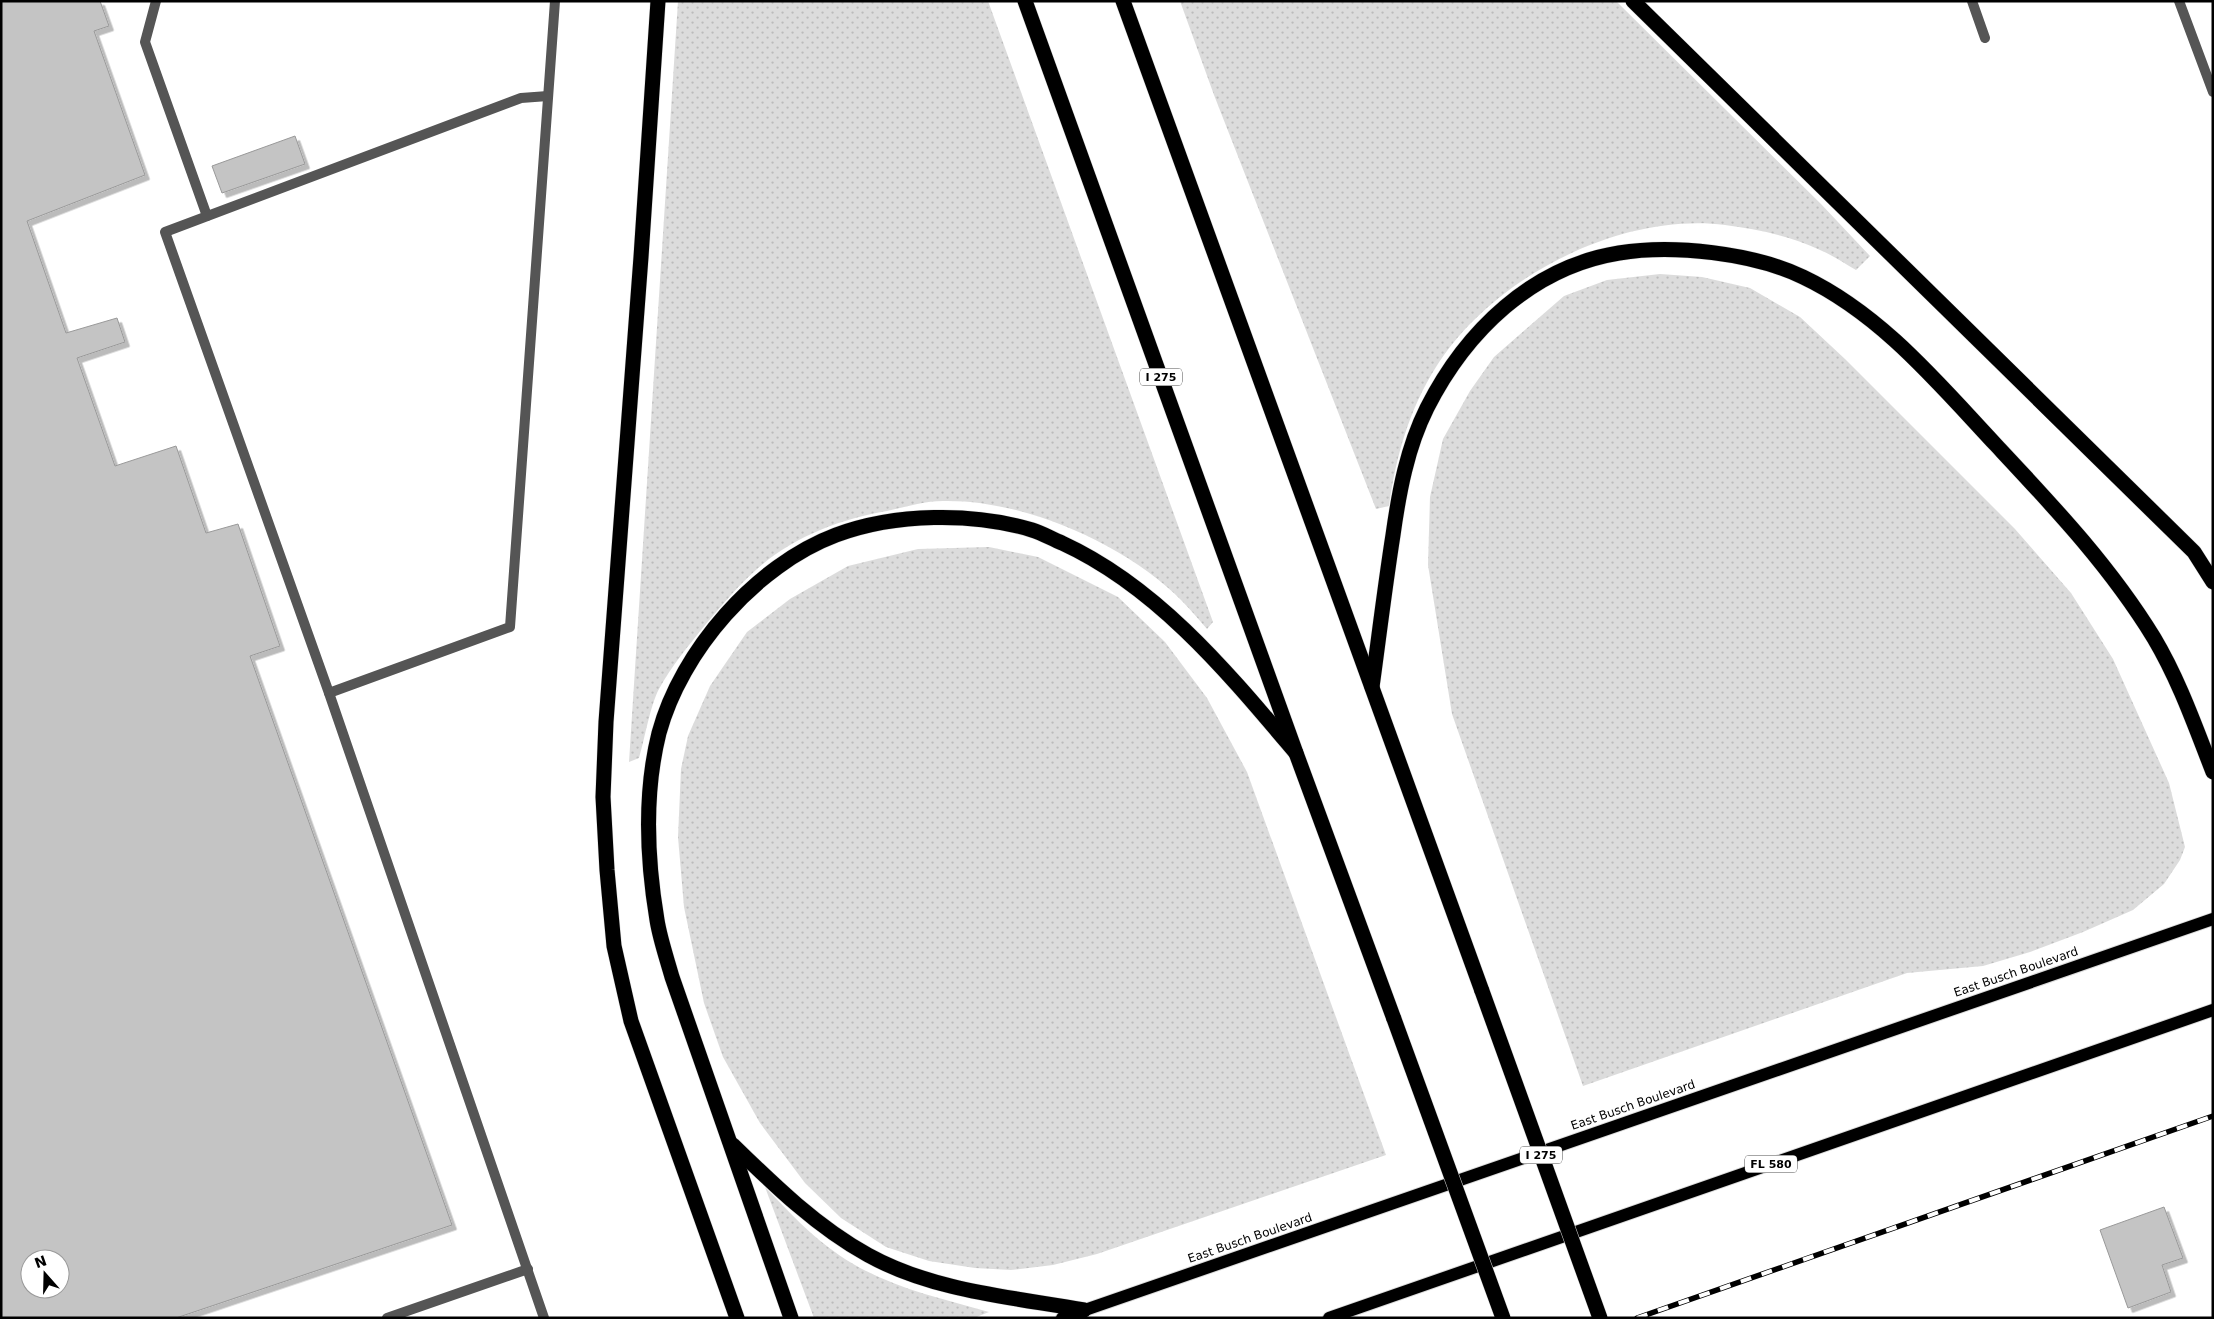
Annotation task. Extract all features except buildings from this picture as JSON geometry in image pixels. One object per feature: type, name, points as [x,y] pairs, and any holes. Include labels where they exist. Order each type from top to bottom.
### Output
[{"type":"highway","points":[[658,1],[642,257],[606,722],[604,797],[607,870],[614,946],[631,1021],[737,1318]]},
{"type":"highway","name":"I 275","points":[[1026,1],[1296,753],[1503,1318]]},
{"type":"highway","name":"I 275","points":[[1123,1],[1600,1318]]},
{"type":"highway","points":[[1633,1],[2194,552],[2213,582]]},
{"type":"highway","points":[[1372,687],[1398,500],[1409,453],[1426,411],[1446,373],[1471,340],[1497,313],[1528,289],[1564,268],[1601,256],[1639,249],[1676,248],[1721,254],[1764,263],[1802,276],[1861,312],[1886,331],[1956,402],[2058,512],[2094,552],[2126,594],[2174,675],[2213,772]]},
{"type":"highway","points":[[791,1318],[672,977],[657,922],[651,873],[649,830],[654,758],[660,731],[681,677],[723,617],[756,585],[792,557],[836,535],[878,524],[923,518],[962,518],[1033,530],[1075,550],[1113,572],[1152,600],[1244,692],[1296,753]]},
{"type":"highway","points":[[731,1143],[815,1220],[868,1255],[915,1276],[965,1290],[1084,1310]]},
{"type":"highway","points":[[724,1318],[727,1289]]},
{"type":"main road","name":"East Busch Boulevard","points":[[1062,1318],[2213,919]]},
{"type":"main road","name":"FL 580","points":[[1328,1318],[2213,1010]]},
{"type":"street","points":[[156,1],[145,42],[207,216]]},
{"type":"street","points":[[329,692],[510,627],[554,1]]},
{"type":"street","points":[[1972,1],[1985,38]]},
{"type":"street","points":[[2179,1],[2213,92]]},
{"type":"street","points":[[544,1318],[329,692],[165,232],[521,98],[548,96]]},
{"type":"street","points":[[387,1318],[528,1269]]},
{"type":"shaded area","points":[[678,1],[988,1],[1213,622],[1207,629],[1182,601],[1159,580],[1132,561],[1103,544],[1039,517],[974,502],[943,501],[922,503],[869,514],[835,524],[802,539],[771,558],[743,582],[706,624],[669,672],[653,704],[639,758],[629,762]]},
{"type":"shaded area","points":[[1180,1],[1616,1],[1821,204],[1870,256],[1856,270],[1820,250],[1773,234],[1725,225],[1684,224],[1643,229],[1602,241],[1562,258],[1524,280],[1490,305],[1460,335],[1436,367],[1418,400],[1405,434],[1389,506],[1376,509],[1214,95]]},
{"type":"shaded area","points":[[1660,274],[1702,277],[1750,288],[1800,317],[1845,359],[2015,529],[2071,593],[2113,659],[2169,783],[2185,847],[2180,860],[2164,884],[2133,910],[2083,932],[2030,952],[1983,966],[1907,973],[1583,1086],[1452,714],[1428,565],[1430,497],[1443,439],[1470,391],[1494,357],[1564,296],[1607,280]]},
{"type":"shaded area","points":[[989,547],[1038,557],[1118,597],[1165,642],[1207,698],[1247,772],[1386,1155],[1097,1254],[1053,1265],[1011,1270],[975,1268],[929,1261],[886,1247],[841,1218],[805,1183],[760,1123],[723,1057],[704,1003],[684,907],[678,837],[681,769],[688,736],[710,686],[747,632],[790,599],[848,566],[918,549]]},
{"type":"shaded area","points":[[765,1187],[819,1240],[856,1266],[911,1290],[989,1312],[974,1318],[814,1318]]},
{"type":"railway","points":[[1637,1318],[2213,1116]]}]
